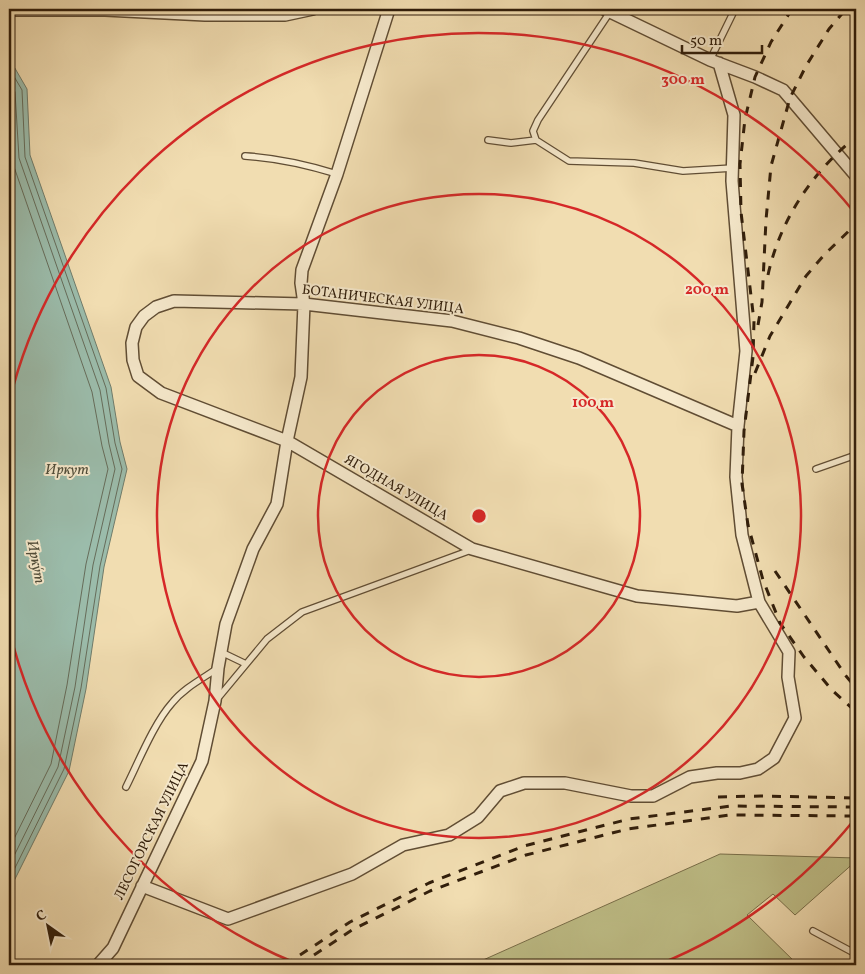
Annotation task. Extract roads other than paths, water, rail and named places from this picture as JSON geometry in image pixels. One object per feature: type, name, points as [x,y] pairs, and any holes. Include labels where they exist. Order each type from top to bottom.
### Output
[{"type":"street","points":[[9,10],[105,9],[205,15],[286,15],[313,9]]},
{"type":"street","name":"ЛЕСОГОРСКАЯ УЛИЦА","points":[[98,965],[113,948],[202,761],[215,701],[218,668],[226,624],[254,549],[277,504],[287,441],[301,377],[304,304],[302,270],[337,174],[389,9]]},
{"type":"street","points":[[607,11],[714,62],[755,77],[783,90],[856,176]]},
{"type":"street","points":[[142,886],[228,919],[352,874],[403,845],[449,835],[478,817],[500,791],[524,783],[565,783],[631,796],[653,796],[690,777],[718,773],[740,773],[758,769],[774,758],[795,718],[788,677],[789,652],[759,602],[742,535],[736,477],[738,426],[746,351],[732,180],[734,116],[714,62]]},
{"type":"street","name":"БОТАНИЧЕСКАЯ УЛИЦА","points":[[136,327],[144,316],[156,307],[174,302],[304,304],[452,321],[519,338],[579,358],[738,426]]},
{"type":"street","name":"ЯГОДНАЯ УЛИЦА","points":[[136,327],[132,343],[133,360],[138,376],[151,387],[161,393],[287,441],[472,549],[637,596],[738,606],[759,602]]},
{"type":"lane","points":[[714,62],[735,9]]},
{"type":"lane","points":[[536,140],[533,131],[538,120],[607,11]]},
{"type":"lane","points":[[856,50],[856,60]]},
{"type":"lane","points":[[488,140],[511,143],[536,140],[570,161],[634,163],[683,171],[733,168]]},
{"type":"lane","points":[[244,156],[272,158],[308,165],[337,174]]},
{"type":"lane","points":[[816,469],[856,454]]},
{"type":"lane","points":[[215,701],[267,639],[302,612],[472,549]]},
{"type":"lane","points":[[221,652],[246,664]]},
{"type":"lane","points":[[126,787],[171,704],[184,691],[218,668]]},
{"type":"lane","points":[[813,931],[856,954]]},
{"type":"water","name":"Иркут","points":[[9,58],[27,89],[30,155],[111,387],[120,442],[127,469],[104,567],[86,689],[69,771],[9,891]]},
{"type":"railway","points":[[792,9],[771,42],[755,77],[745,119],[740,164],[741,212],[754,321],[753,357],[744,431],[742,484],[748,525],[763,580],[780,623],[804,657],[832,690],[856,712]]},
{"type":"railway","points":[[758,325],[762,302],[771,166],[790,98],[806,66],[829,29],[846,9]]},
{"type":"railway","points":[[768,275],[781,235],[800,198],[825,166],[856,137]]},
{"type":"railway","points":[[755,373],[770,336],[806,276],[824,255],[856,224]]},
{"type":"railway","points":[[775,571],[856,688]]},
{"type":"railway","points":[[718,797],[856,798]]},
{"type":"railway","points":[[285,965],[350,922],[429,883],[524,846],[629,819],[731,806],[856,807]]},
{"type":"railway","points":[[299,965],[352,930],[430,891],[526,855],[628,829],[730,815],[856,816]]},
{"type":"water label","name":"Ирку́т","points":[[35,562]]}]
